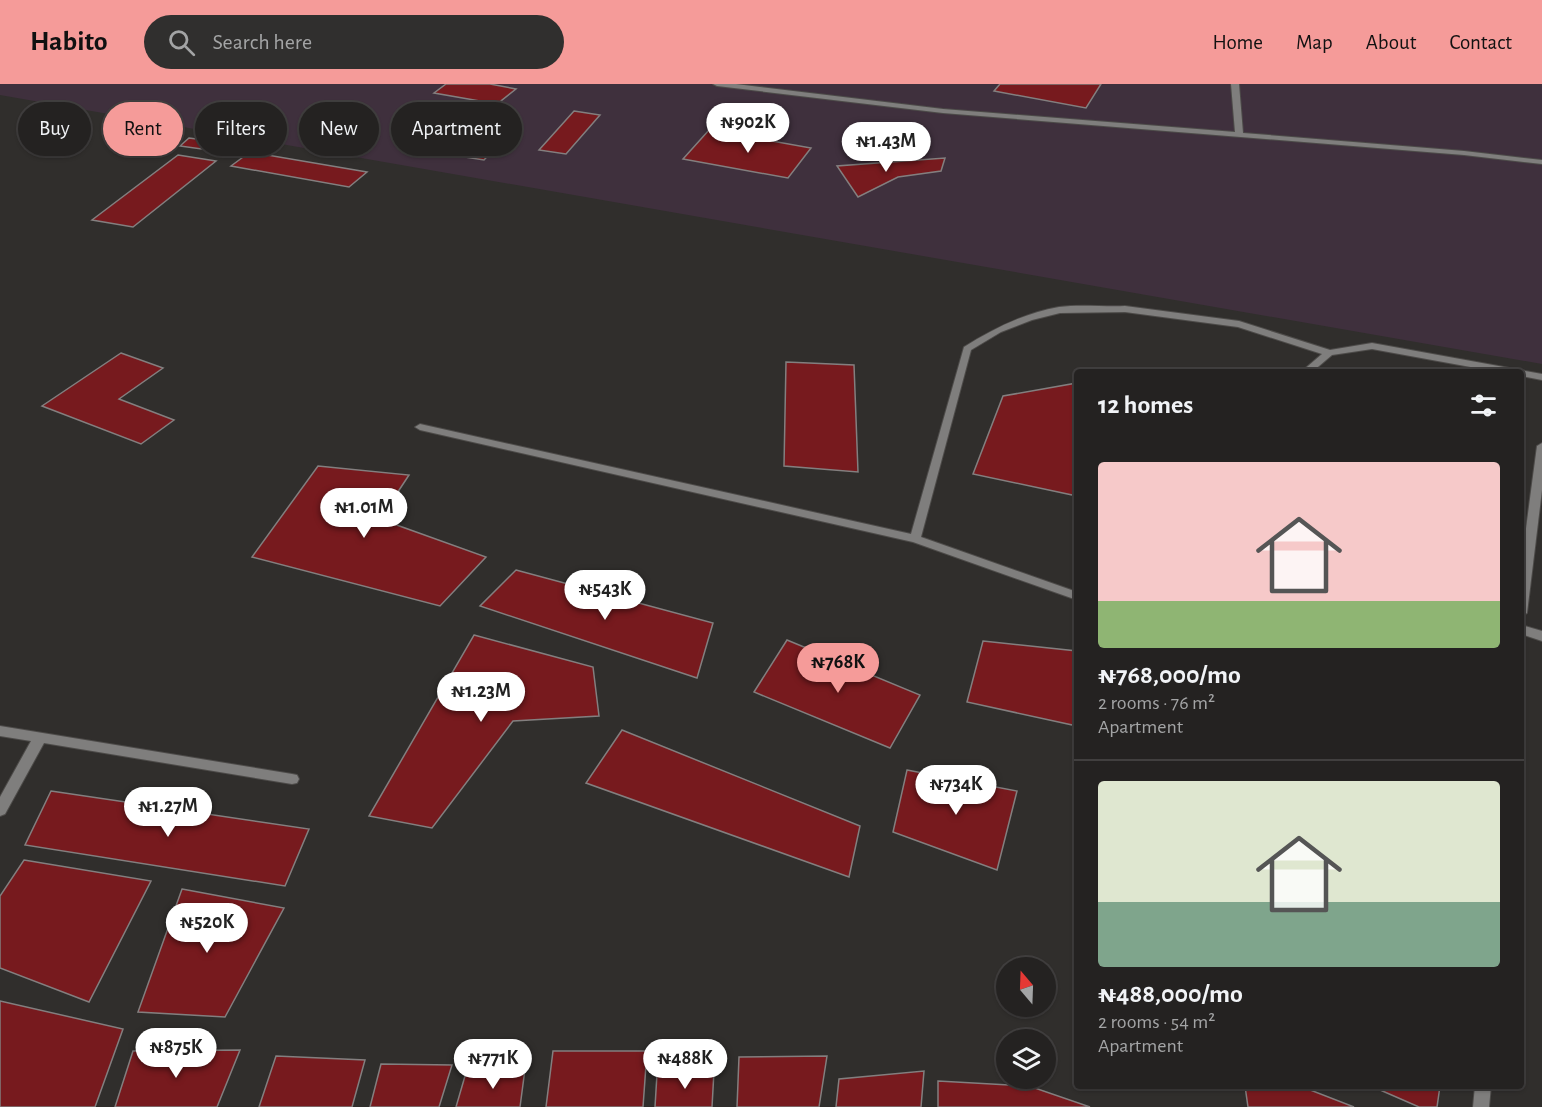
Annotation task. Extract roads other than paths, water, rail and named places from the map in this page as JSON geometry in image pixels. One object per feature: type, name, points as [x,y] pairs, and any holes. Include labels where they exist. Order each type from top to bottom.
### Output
[{"type":"street","points":[[717,84],[943,111],[1464,153],[1542,162]]},
{"type":"street","points":[[1235,84],[1239,136]]},
{"type":"street","points":[[915,539],[968,349],[998,330],[1029,318],[1060,310],[1125,309],[1239,324],[1329,352],[1372,346],[1498,369]]},
{"type":"street","points":[[1309,369],[1329,352]]},
{"type":"street","points":[[1524,374],[1542,377]]},
{"type":"street","points":[[420,427],[915,539],[1074,595]]},
{"type":"street","points":[[1524,589],[1542,446]]},
{"type":"street","points":[[1524,630],[1542,636]]},
{"type":"street","points":[[0,730],[292,779]]},
{"type":"street","points":[[0,810],[40,738]]},
{"type":"street","points":[[1481,1107],[1483,1089]]}]
